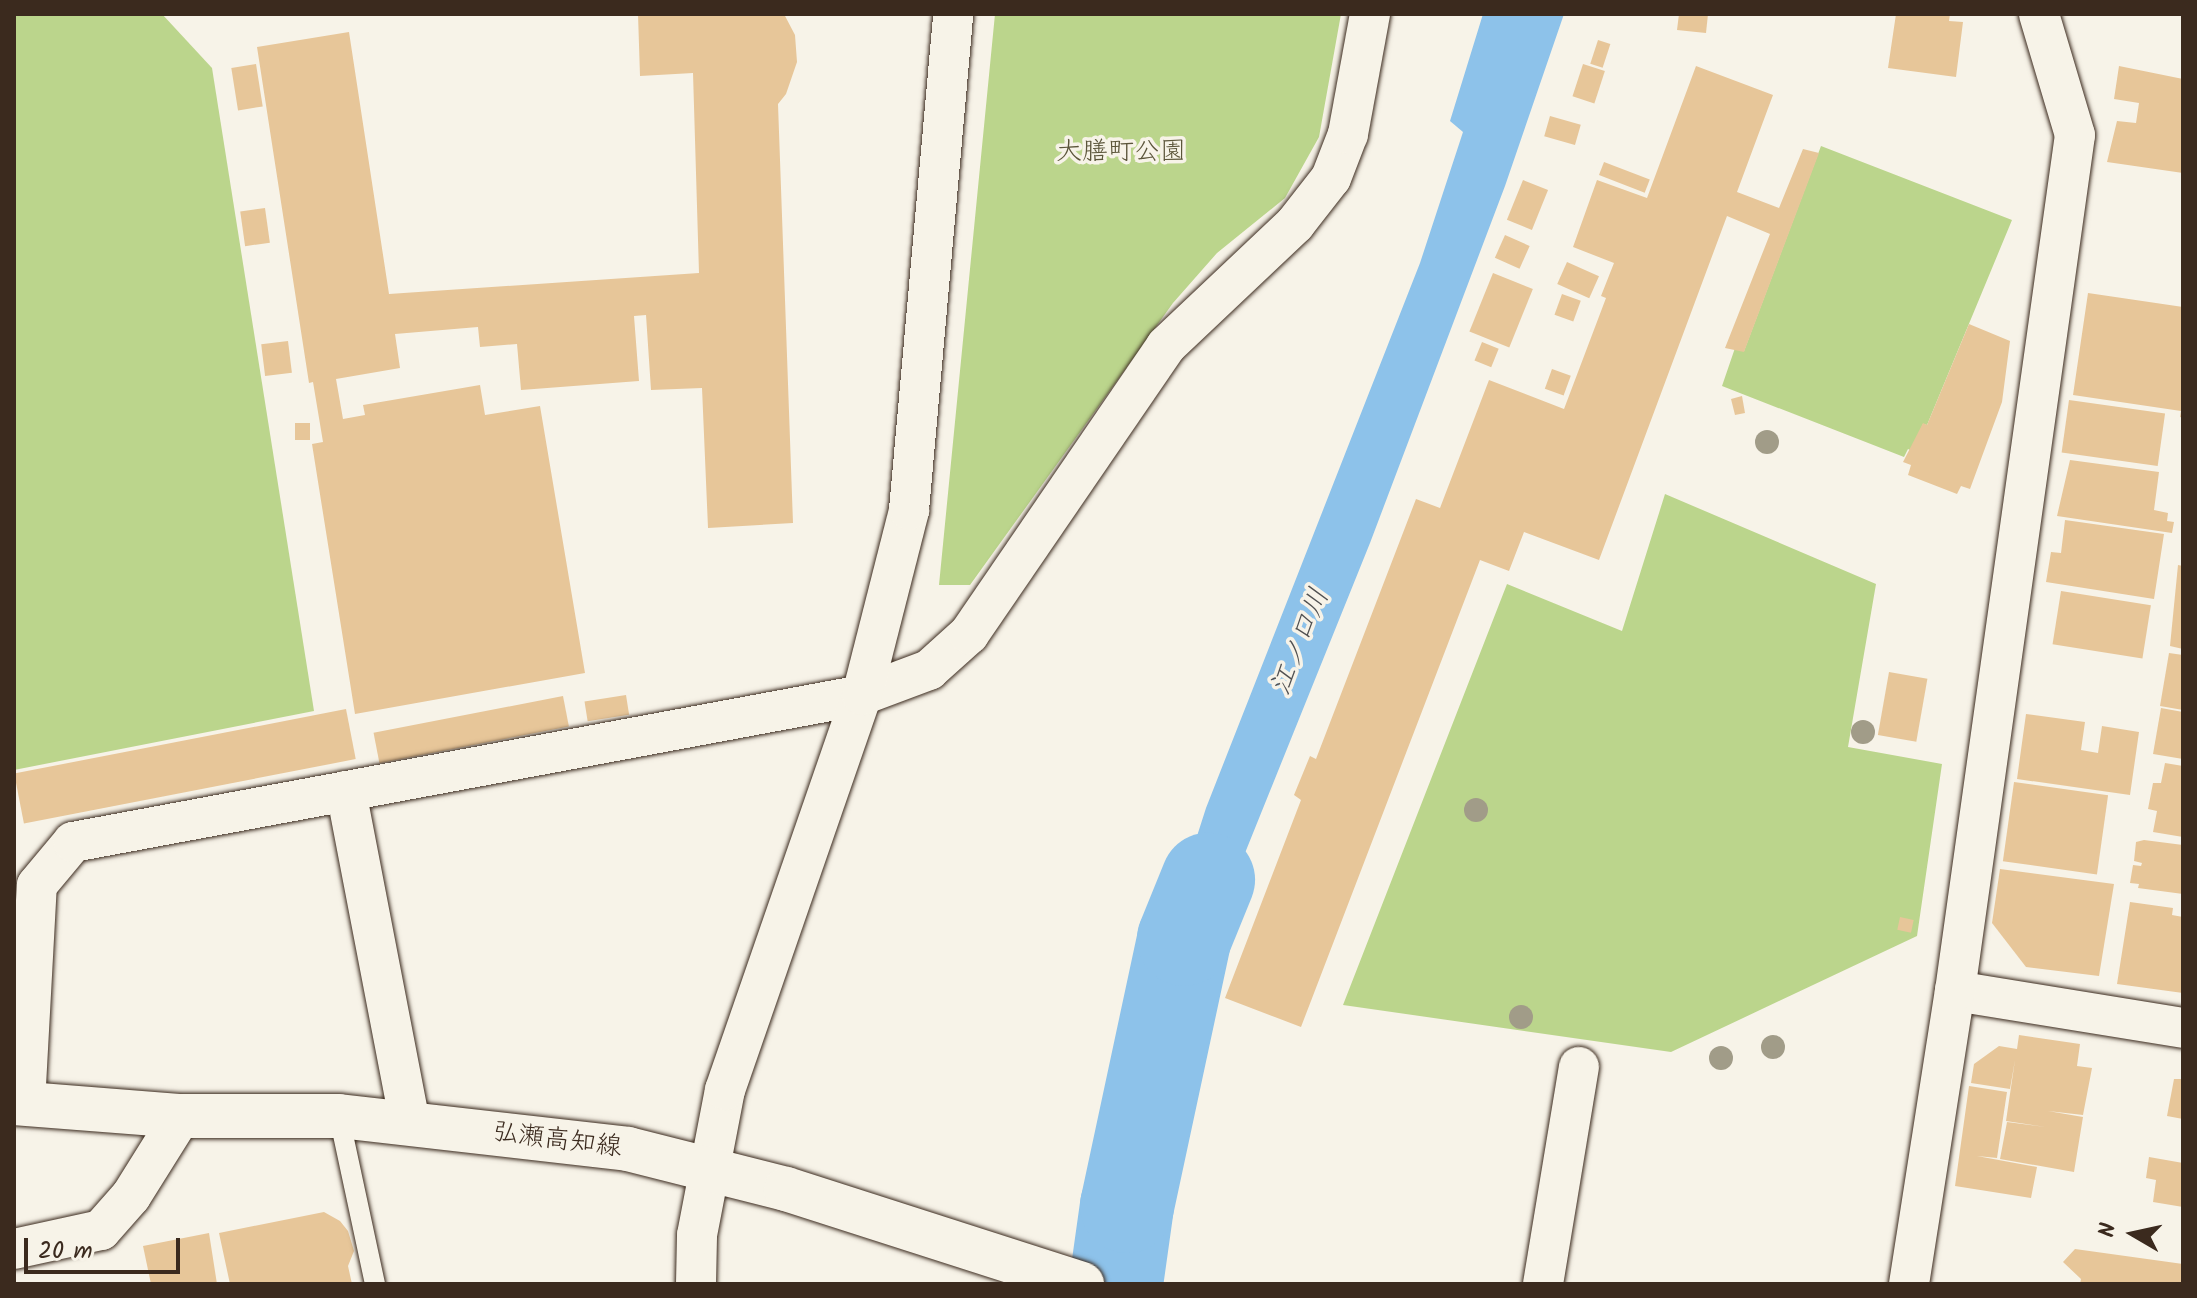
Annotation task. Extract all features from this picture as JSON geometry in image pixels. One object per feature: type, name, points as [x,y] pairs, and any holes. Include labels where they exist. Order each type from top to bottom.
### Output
[{"type":"main road","name":"弘瀬高知線","points":[[20,1104],[181,1116],[339,1116],[628,1149],[711,1168],[1069,1280]]},
{"type":"street","points":[[696,1284],[697,1235],[725,1090],[862,695],[909,510],[953,14]]},
{"type":"street","points":[[20,1104],[37,885],[73,842],[862,695],[929,670],[969,634],[1166,346],[1295,224],[1331,178],[1348,134],[1370,14]]},
{"type":"street","points":[[1909,1284],[1955,991],[2075,135],[2039,14]]},
{"type":"street","points":[[346,791],[410,1123]]},
{"type":"street","points":[[1955,991],[2183,1028]]},
{"type":"street","points":[[1543,1284],[1579,1067]]},
{"type":"street","points":[[14,1249],[101,1230],[131,1196],[181,1116]]},
{"type":"lane","points":[[339,1116],[375,1284]]},
{"type":"green space","points":[[14,14],[162,14],[212,68],[314,711],[14,770]]},
{"type":"green space","name":"大膳町公園","points":[[995,14],[1341,14],[1319,137],[1285,198],[1217,253],[1173,303],[970,585],[939,585]]},
{"type":"green space","points":[[1821,146],[2012,220],[1927,425],[1923,424],[1912,451],[1908,449],[1904,457],[1722,386],[1735,348],[1744,351]]},
{"type":"green space","points":[[1665,494],[1876,584],[1848,747],[1942,764],[1917,936],[1671,1052],[1343,1005],[1507,584],[1622,631]]},
{"type":"water","points":[[1483,14],[1564,14],[1505,186],[1370,543],[1222,910],[1188,1014],[1153,994],[1173,911],[1206,808],[1420,263],[1463,132],[1450,121]]},
{"type":"building","points":[[638,14],[784,14],[795,35],[797,62],[786,94],[778,104],[793,523],[708,528],[702,388],[651,390],[646,315],[634,316],[639,381],[521,390],[517,344],[480,347],[478,327],[395,334],[400,368],[336,379],[343,419],[365,415],[363,405],[480,385],[485,415],[540,406],[585,673],[355,714],[312,444],[323,442],[313,382],[309,383],[257,47],[349,32],[389,294],[699,273],[693,73],[640,76]]},
{"type":"building","points":[[1679,14],[1708,14],[1706,33],[1677,30]]},
{"type":"building","points":[[1896,14],[1950,14],[1949,21],[1963,22],[1956,77],[1888,68]]},
{"type":"building","points":[[1598,40],[1610,44],[1603,68],[1590,64]]},
{"type":"building","points":[[256,64],[263,106],[238,110],[231,68]]},
{"type":"building","points":[[1583,64],[1605,71],[1594,103],[1572,96]]},
{"type":"building","points":[[1696,66],[1773,95],[1737,192],[1779,208],[1803,149],[1819,153],[1744,352],[1725,348],[1770,234],[1727,216],[1599,560],[1524,532],[1509,571],[1480,560],[1301,1027],[1225,998],[1301,800],[1294,795],[1310,756],[1316,759],[1416,499],[1440,508],[1489,380],[1564,409],[1606,298],[1601,296],[1614,263],[1573,247],[1597,180],[1647,198]]},
{"type":"building","points":[[2119,66],[2183,79],[2183,173],[2107,162],[2117,121],[2136,123],[2139,103],[2114,99]]},
{"type":"building","points":[[1550,116],[1581,125],[1575,145],[1544,136]]},
{"type":"building","points":[[1604,162],[1650,180],[1645,193],[1599,175]]},
{"type":"building","points":[[1523,180],[1548,190],[1532,230],[1507,220]]},
{"type":"building","points":[[265,208],[270,243],[245,246],[240,211]]},
{"type":"building","points":[[1505,235],[1530,246],[1519,269],[1495,258]]},
{"type":"building","points":[[1567,262],[1599,276],[1589,298],[1557,284]]},
{"type":"building","points":[[1493,273],[1533,289],[1509,348],[1469,331]]},
{"type":"building","points":[[2088,293],[2183,307],[2183,418],[2180,417],[2181,411],[2073,395]]},
{"type":"building","points":[[1562,294],[1581,301],[1573,322],[1554,315]]},
{"type":"building","points":[[1969,324],[2010,341],[2002,402],[1970,489],[1961,486],[1957,494],[1908,475],[1911,465],[1903,462],[1923,423],[1927,425]]},
{"type":"building","points":[[288,341],[292,373],[265,376],[261,344]]},
{"type":"building","points":[[1482,342],[1499,349],[1491,367],[1475,361]]},
{"type":"building","points":[[1552,369],[1571,376],[1564,396],[1545,389]]},
{"type":"building","points":[[1742,396],[1745,413],[1735,415],[1731,399]]},
{"type":"building","points":[[2069,400],[2165,413],[2158,466],[2062,452]]},
{"type":"building","points":[[295,423],[310,423],[310,440],[295,440]]},
{"type":"building","points":[[2070,460],[2159,472],[2154,510],[2168,513],[2167,521],[2174,522],[2172,533],[2057,516]]},
{"type":"building","points":[[2065,520],[2164,534],[2154,599],[2046,582],[2051,552],[2061,553]]},
{"type":"building","points":[[2178,565],[2183,566],[2183,649],[2170,646]]},
{"type":"building","points":[[2061,591],[2151,605],[2142,659],[2053,644]]},
{"type":"building","points":[[2169,653],[2183,655],[2183,710],[2160,706]]},
{"type":"building","points":[[1889,672],[1927,679],[1916,742],[1878,735]]},
{"type":"building","points":[[626,695],[629,715],[588,721],[585,702]]},
{"type":"building","points":[[563,696],[569,726],[379,763],[374,733]]},
{"type":"building","points":[[2161,708],[2183,712],[2183,759],[2153,754]]},
{"type":"building","points":[[346,709],[356,759],[24,824],[14,773]]},
{"type":"building","points":[[2026,714],[2085,722],[2081,750],[2098,753],[2102,726],[2139,732],[2130,795],[2017,779]]},
{"type":"building","points":[[2165,763],[2183,766],[2183,837],[2153,832],[2157,811],[2148,809],[2153,783],[2161,783]]},
{"type":"building","points":[[2014,782],[2108,795],[2097,874],[2003,861]]},
{"type":"building","points":[[2144,840],[2183,845],[2183,894],[2138,888],[2139,884],[2130,883],[2133,865],[2141,866],[2142,863],[2134,861],[2136,842]]},
{"type":"building","points":[[2000,869],[2114,884],[2099,976],[2026,967],[1992,923]]},
{"type":"building","points":[[2130,902],[2173,908],[2172,915],[2183,917],[2183,993],[2117,984]]},
{"type":"building","points":[[1900,917],[1914,920],[1911,933],[1897,930]]},
{"type":"building","points":[[2019,1035],[2080,1044],[2077,1066],[2092,1068],[2083,1115],[2048,1111],[2083,1117],[2074,1172],[2000,1159],[2007,1122],[2046,1127],[2006,1121],[2015,1060],[2010,1089],[1971,1083],[1974,1064],[1999,1046],[2017,1049]]},
{"type":"building","points":[[2174,1079],[2183,1079],[2183,1119],[2167,1116]]},
{"type":"building","points":[[1969,1086],[2007,1092],[1997,1158],[1977,1156],[2037,1167],[2031,1198],[1955,1186]]},
{"type":"building","points":[[2149,1157],[2183,1163],[2183,1207],[2153,1202],[2156,1180],[2146,1178]]},
{"type":"building","points":[[324,1212],[340,1221],[348,1231],[354,1251],[348,1266],[352,1284],[230,1284],[219,1233]]},
{"type":"building","points":[[209,1233],[217,1284],[151,1284],[143,1246]]},
{"type":"building","points":[[2075,1249],[2183,1264],[2183,1284],[2080,1284],[2081,1279],[2063,1262]]},
{"type":"waterway","name":"江ノ口川","points":[[1116,1284],[1127,1206],[1184,939],[1208,880]]}]
